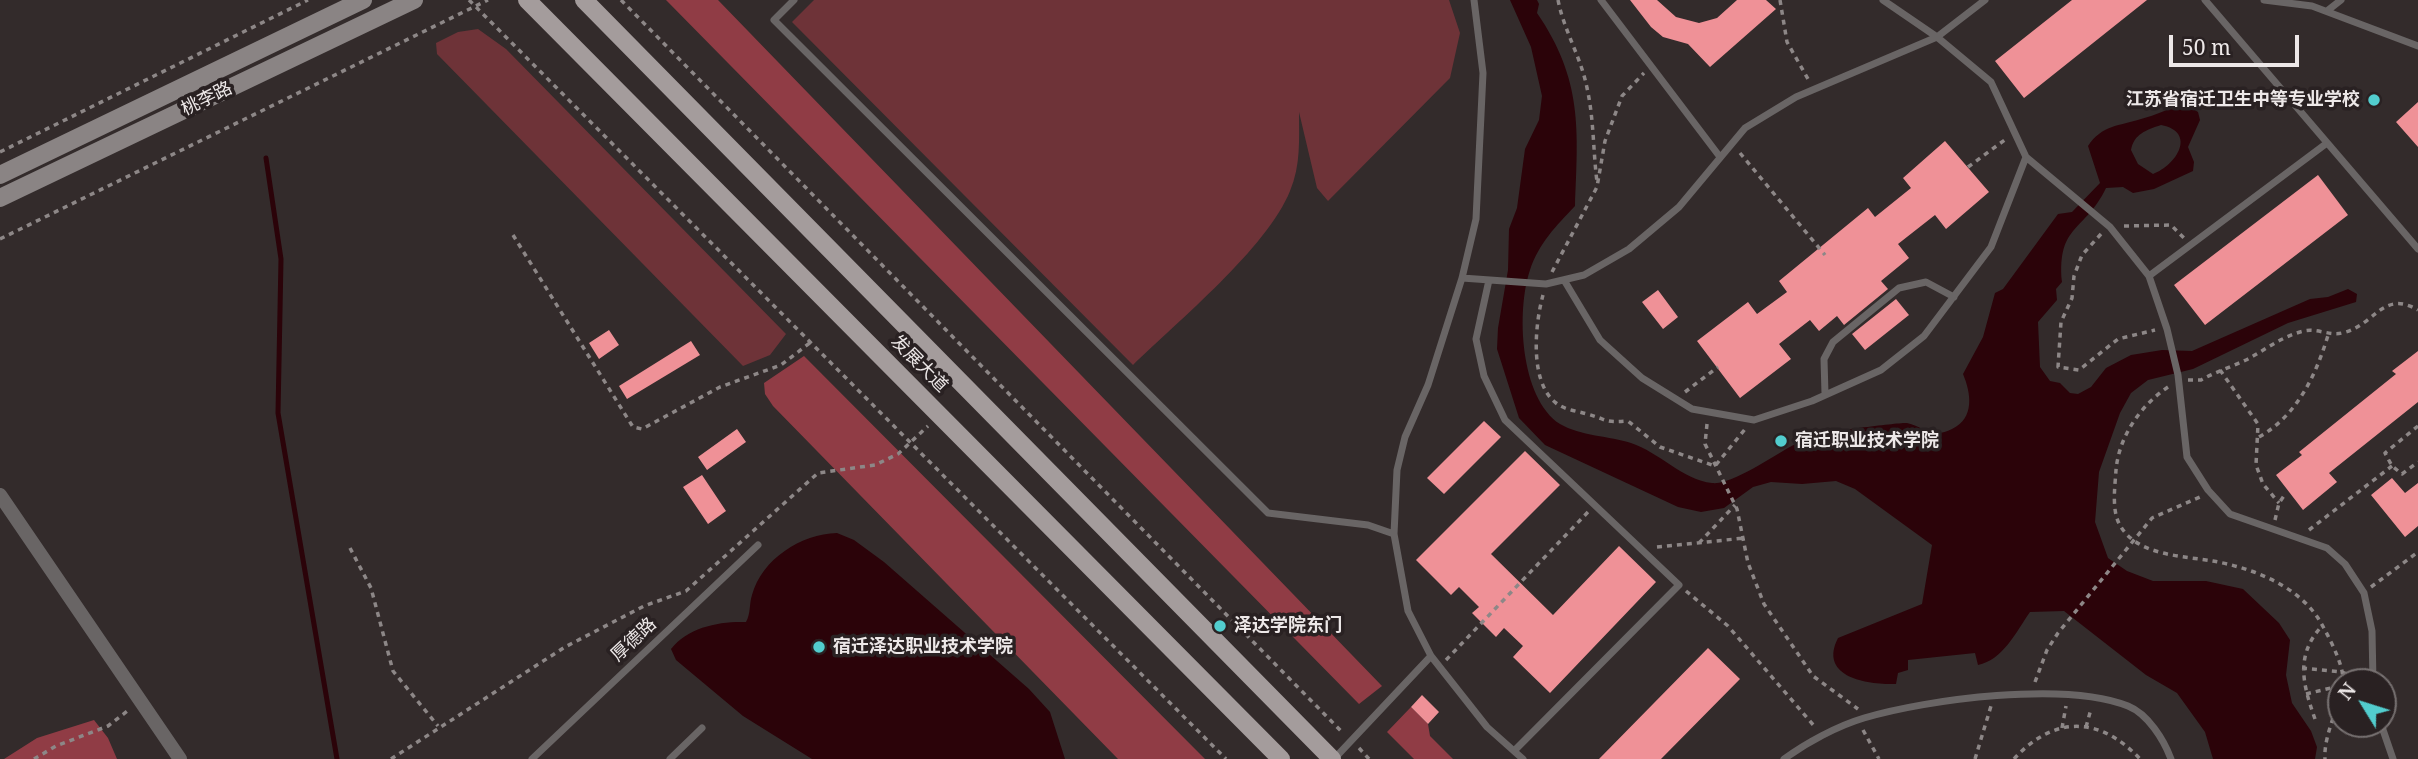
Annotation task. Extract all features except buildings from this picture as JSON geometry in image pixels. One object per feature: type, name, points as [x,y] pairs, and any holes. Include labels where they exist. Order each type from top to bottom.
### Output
[{"type":"main road","name":"桃李路","points":[[0,175],[363,0]]},
{"type":"main road","name":"桃李路","points":[[0,198],[414,0]]},
{"type":"main road","name":"发展大道","points":[[527,0],[1281,759]]},
{"type":"main road","name":"发展大道","points":[[584,0],[1333,759]]},
{"type":"street","points":[[0,495],[180,759]]},
{"type":"lane","points":[[794,0],[774,20],[1268,513],[1368,525],[1394,534]]},
{"type":"lane","points":[[1474,0],[1483,73],[1476,219],[1462,278],[1428,385],[1405,437],[1397,470],[1394,534],[1408,611],[1431,656],[1487,726],[1523,759]]},
{"type":"lane","points":[[1601,0],[1720,157]]},
{"type":"lane","points":[[1883,0],[1937,37],[1991,82],[2026,157],[2110,227],[2149,276],[2169,333],[2178,378],[2187,457],[2212,494],[2230,514],[2327,548],[2345,564],[2364,593],[2372,631],[2373,668]]},
{"type":"lane","points":[[1462,278],[1545,284],[1584,275],[1629,249],[1678,207],[1745,128],[1796,97],[1937,37],[1985,0]]},
{"type":"lane","points":[[2205,0],[2418,249]]},
{"type":"lane","points":[[2264,0],[2312,6],[2418,46]]},
{"type":"lane","points":[[2327,11],[2342,0]]},
{"type":"lane","points":[[2149,276],[2327,143]]},
{"type":"lane","points":[[1564,280],[1600,340],[1642,378],[1692,410],[1754,420],[1881,370],[1924,337],[1991,247],[2026,157]]},
{"type":"lane","points":[[1489,280],[1476,339],[1494,402],[1505,420],[1679,585],[1514,751]]},
{"type":"lane","points":[[1825,394],[1824,359],[1833,342],[1899,288],[1912,282],[1926,282],[1954,298]]},
{"type":"lane","name":"厚德路","points":[[532,759],[758,545]]},
{"type":"lane","points":[[1333,759],[1431,656]]},
{"type":"lane","points":[[1784,759],[1823,737],[1868,717],[1927,704],[2030,696],[2095,698],[2132,707],[2164,740],[2171,759]]},
{"type":"lane","points":[[670,759],[702,728]]},
{"type":"lane","points":[[2386,738],[2393,759]]},
{"type":"path","points":[[0,152],[308,0]]},
{"type":"path","points":[[469,0],[1226,759]]},
{"type":"path","points":[[0,239],[488,0]]},
{"type":"path","points":[[621,0],[1369,759]]},
{"type":"path","points":[[1558,0],[1564,29],[1579,58],[1587,88],[1597,187]]},
{"type":"path","points":[[1780,0],[1787,41],[1814,90]]},
{"type":"path","points":[[1651,66],[1622,96],[1605,141],[1597,187],[1545,284],[1536,330],[1537,362],[1545,389],[1555,403],[1591,415],[1604,423],[1628,422],[1660,447],[1715,466]]},
{"type":"path","points":[[1968,167],[2015,133]]},
{"type":"path","points":[[1732,144],[1825,255]]},
{"type":"path","points":[[2169,333],[2142,331],[2118,339],[2079,370],[2058,367],[2061,321],[2072,298],[2078,265],[2094,240],[2110,227],[2171,225],[2190,245]]},
{"type":"path","points":[[513,235],[633,427],[642,429],[720,387],[781,365],[811,342]]},
{"type":"path","points":[[2340,668],[2317,617],[2288,588],[2265,575],[2213,561],[2177,558],[2151,550],[2122,529],[2116,514],[2117,464],[2131,425],[2151,398],[2178,378],[2201,380],[2277,341],[2307,330],[2341,334],[2378,314],[2384,305],[2394,302],[2418,310]]},
{"type":"path","points":[[2259,437],[2289,411],[2313,379],[2329,332]]},
{"type":"path","points":[[1675,399],[1718,367]]},
{"type":"path","points":[[2220,370],[2258,424],[2256,465],[2263,484],[2279,503]]},
{"type":"path","points":[[1710,412],[1705,444],[1735,505],[1745,538],[1748,563],[1764,604],[1813,676],[1868,717]]},
{"type":"path","points":[[391,759],[438,726],[565,647],[644,606],[686,591],[818,473],[875,465],[912,442],[939,414]]},
{"type":"path","points":[[1715,466],[1754,420]]},
{"type":"path","points":[[2418,426],[2385,453],[2392,466],[2402,474],[2418,462]]},
{"type":"path","points":[[2299,538],[2392,466]]},
{"type":"path","points":[[2273,529],[2279,503],[2286,493]]},
{"type":"path","points":[[2030,696],[2047,650],[2152,518],[2193,498],[2212,494]]},
{"type":"path","points":[[1440,667],[1595,505]]},
{"type":"path","points":[[1699,543],[1735,505]]},
{"type":"path","points":[[1641,549],[1745,538]]},
{"type":"path","points":[[350,548],[371,588],[393,671],[438,726]]},
{"type":"path","points":[[2364,593],[2418,552]]},
{"type":"path","points":[[1679,585],[1728,626],[1823,737]]},
{"type":"path","points":[[2315,719],[2306,694],[2302,668],[2305,651],[2321,626]]},
{"type":"path","points":[[2302,668],[2327,670]]},
{"type":"path","points":[[2306,694],[2327,689]]},
{"type":"path","points":[[2062,728],[2067,696]]},
{"type":"path","points":[[1975,759],[1993,697]]},
{"type":"path","points":[[2086,727],[2095,698]]},
{"type":"path","points":[[34,759],[56,746],[108,726],[140,701]]},
{"type":"path","points":[[1857,720],[1879,759]]},
{"type":"path","points":[[2014,759],[2029,742],[2051,730],[2086,727],[2101,729],[2123,741],[2140,759]]},
{"type":"path","points":[[2325,759],[2327,730]]},
{"type":"shaded area","points":[[666,0],[718,0],[1382,686],[1359,704]]},
{"type":"shaded area","points":[[814,0],[1449,0],[1460,33],[1450,78],[1328,201],[1317,188],[1299,112],[1296,171],[1290,191],[1278,213],[1242,260],[1133,365],[792,22]]},
{"type":"shaded area","points":[[1510,0],[1537,0],[1537,13],[1552,37],[1570,83],[1576,129],[1575,206],[1538,251],[1526,287],[1523,308],[1525,353],[1536,395],[1547,412],[1568,428],[1631,443],[1691,477],[1712,483],[1735,478],[1817,434],[1907,423],[1939,433],[1959,424],[1965,418],[1969,405],[1963,374],[1983,337],[1995,293],[2003,289],[2058,214],[2072,212],[2100,183],[2088,146],[2093,139],[2105,130],[2152,116],[2183,103],[2198,112],[2200,120],[2188,147],[2194,162],[2193,171],[2154,189],[2133,193],[2123,187],[2106,188],[2090,213],[2068,238],[2062,263],[2062,282],[2056,289],[2057,300],[2038,322],[2040,367],[2050,381],[2060,383],[2070,393],[2078,394],[2091,387],[2106,368],[2131,355],[2162,350],[2192,351],[2310,299],[2328,297],[2348,289],[2357,294],[2356,302],[2288,323],[2193,369],[2148,380],[2131,393],[2120,413],[2099,472],[2095,522],[2108,558],[2127,571],[2153,581],[2206,581],[2243,589],[2279,623],[2290,640],[2286,675],[2292,703],[2311,731],[2317,747],[2315,759],[2213,759],[2205,732],[2177,693],[2146,675],[2064,611],[2030,612],[2002,651],[1978,665],[1975,653],[1908,660],[1908,670],[1898,673],[1896,684],[1872,683],[1849,676],[1840,670],[1835,662],[1834,651],[1838,638],[1922,604],[1932,545],[1855,489],[1836,481],[1802,484],[1771,482],[1753,487],[1724,508],[1701,512],[1678,507],[1545,445],[1519,418],[1497,349],[1508,270],[1509,229],[1517,208],[1525,149],[1539,120],[1542,96],[1531,47]],"holes":[[[2161,125],[2172,129],[2181,141],[2180,149],[2169,164],[2153,174],[2138,164],[2131,150],[2133,145],[2138,136],[2150,129]]]},
{"type":"shaded area","points":[[478,29],[506,49],[786,334],[770,355],[743,366],[437,54],[436,43],[458,32]]},
{"type":"shaded area","points":[[804,356],[1205,759],[1118,759],[773,406],[765,394],[764,383]]},
{"type":"shaded area","points":[[837,533],[854,540],[884,562],[1029,689],[1050,712],[1065,759],[812,759],[743,716],[676,660],[671,649],[686,635],[715,624],[746,622],[757,582],[764,570],[785,551],[810,538]]},
{"type":"shaded area","points":[[1411,707],[1428,724],[1430,736],[1453,759],[1414,759],[1387,732]]},
{"type":"shaded area","points":[[94,720],[108,738],[117,759],[4,759],[37,738]]},
{"type":"waterway","points":[[266,158],[281,259],[278,413],[337,759]]},
{"type":"place","name":"江苏省宿迁卫生中等专业学校","points":[[2374,100]]},
{"type":"place","name":"宿迁职业技术学院","points":[[1781,441]]},
{"type":"place","name":"泽达学院东门","points":[[1220,626]]},
{"type":"place","name":"宿迁泽达职业技术学院","points":[[819,647]]}]
